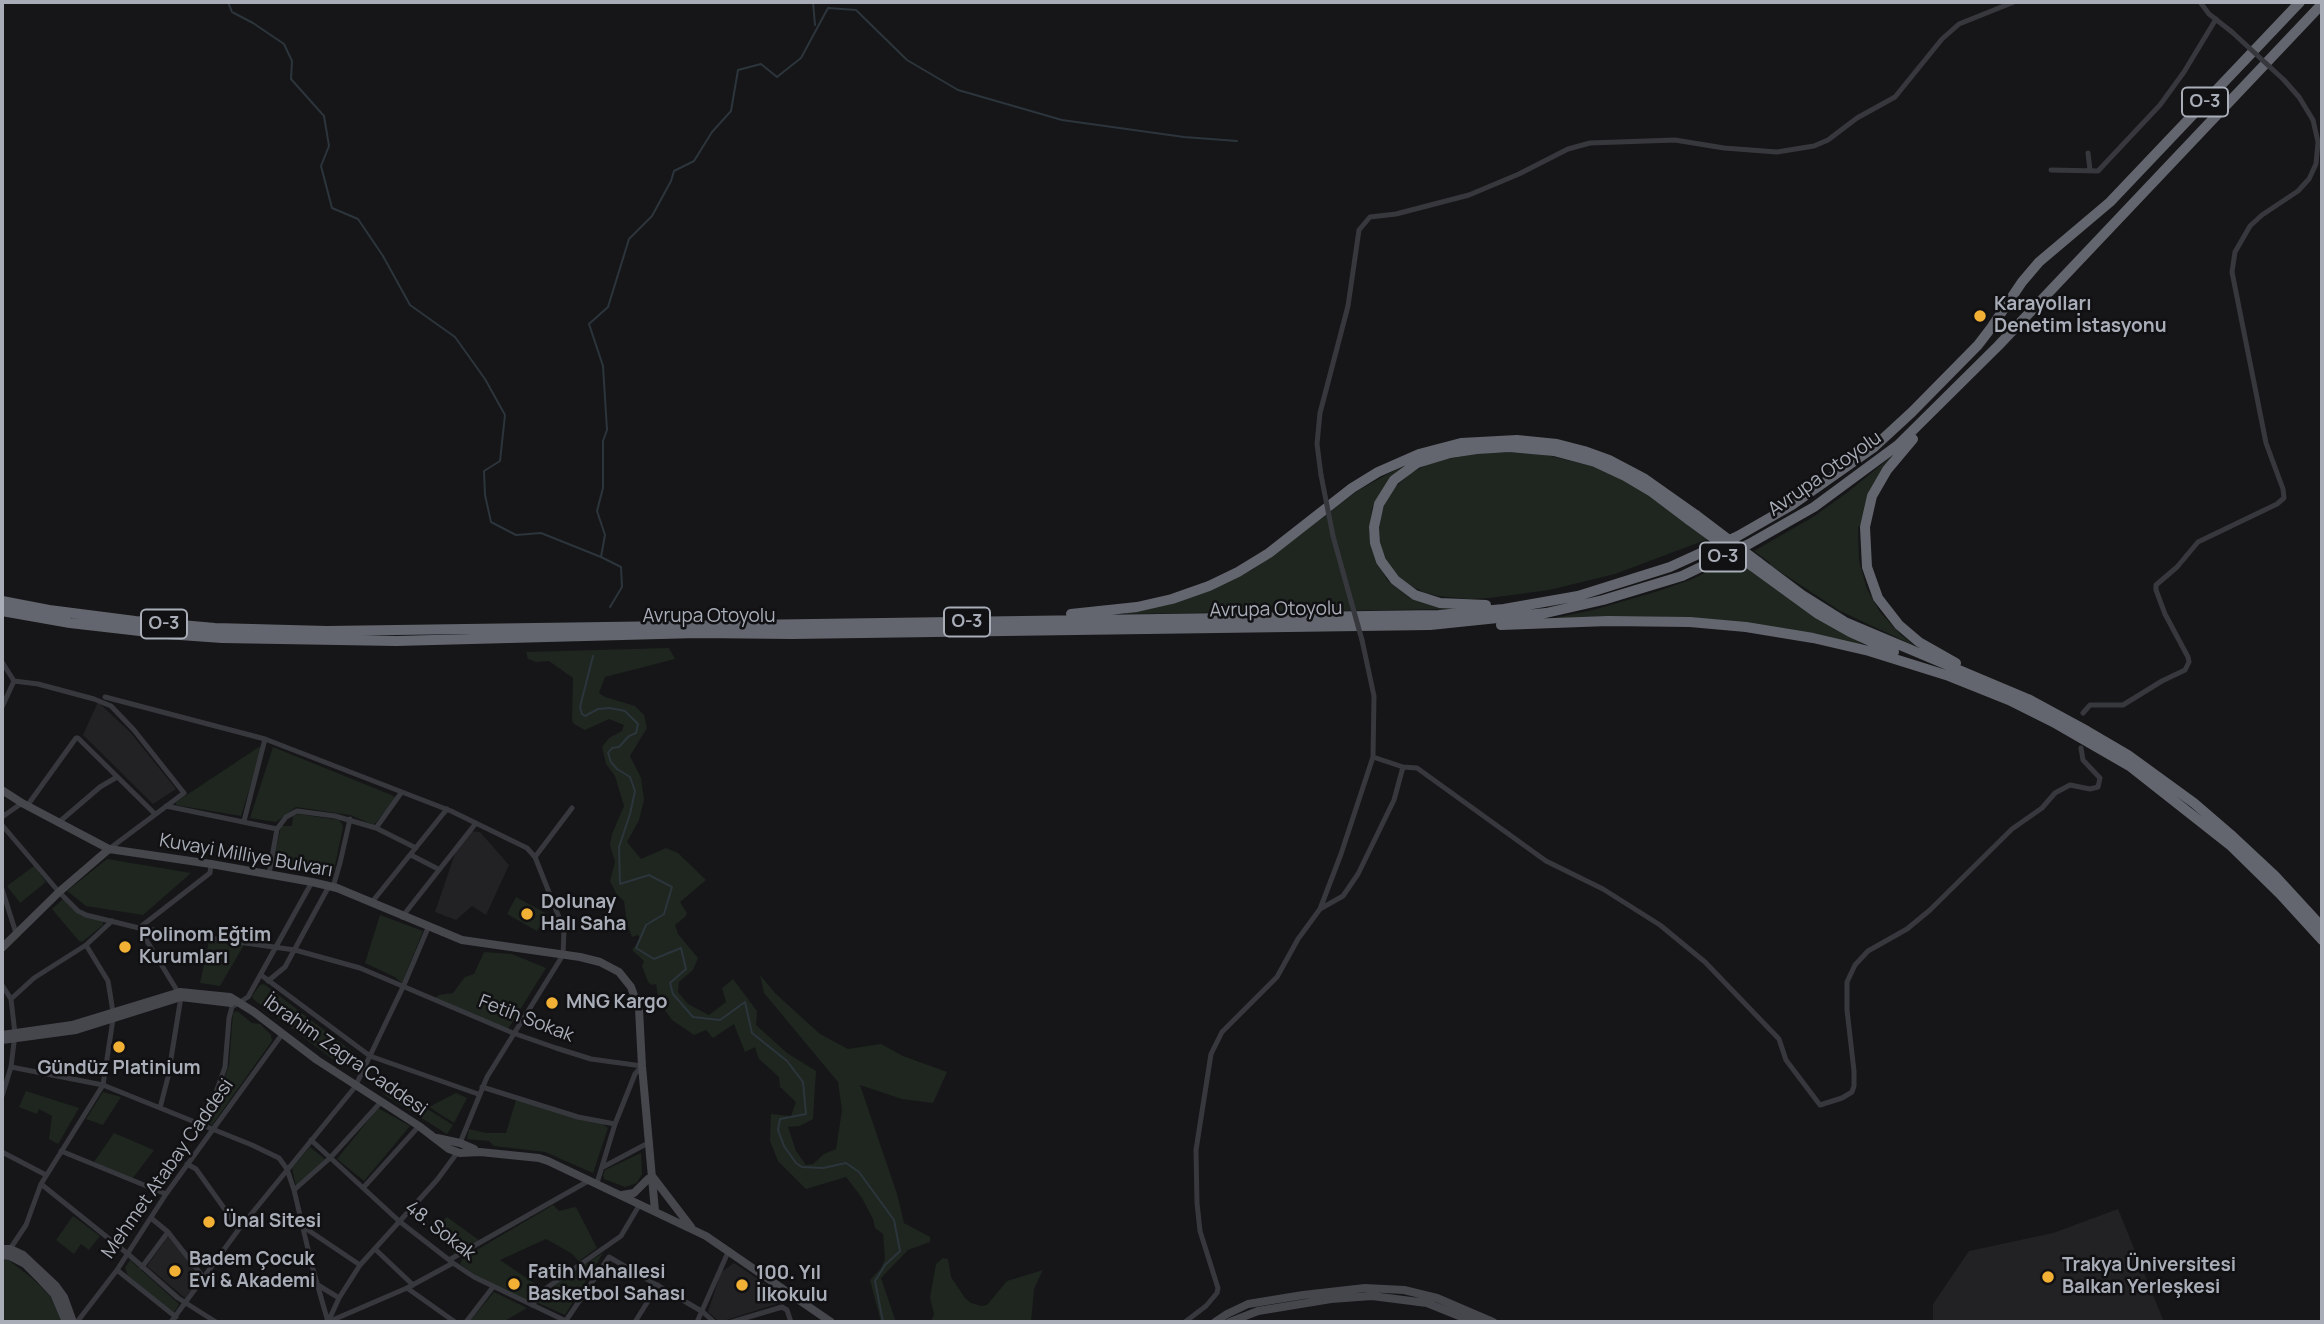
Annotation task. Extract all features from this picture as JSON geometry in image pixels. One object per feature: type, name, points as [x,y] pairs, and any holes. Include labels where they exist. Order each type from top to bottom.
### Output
[{"type":"highway","name":"Avrupa Otoyolu","points":[[2,601],[135,621],[215,628],[299,631],[1439,615],[1523,606],[1604,589],[1679,564],[1738,536],[1812,492],[1873,448],[1913,412],[1978,345],[2039,262],[2118,194],[2300,2]]},
{"type":"highway","name":"Avrupa Otoyolu","points":[[2,611],[166,634],[222,638],[396,640],[698,633],[1430,625],[1504,619],[1574,607],[1652,586],[1710,564],[1795,519],[1834,494],[1898,445],[1966,379],[2322,4]]},
{"type":"highway","points":[[1966,379],[1894,460],[1876,488],[1865,527],[1867,567],[1878,598],[1891,617],[1910,635],[1943,657],[2005,685],[2117,748],[2194,803],[2247,849],[2322,927]]},
{"type":"highway","points":[[999,622],[1129,609],[1201,589],[1238,572],[1269,553],[1352,488],[1378,472],[1419,454],[1461,443],[1517,439],[1557,444],[1609,460],[1646,479],[1804,605],[1850,632],[2009,700],[2131,767],[2230,845],[2322,940]]},
{"type":"highway","points":[[1604,589],[1500,604],[1463,606],[1431,601],[1415,595],[1401,586],[1385,567],[1378,551],[1375,519],[1379,504],[1389,486],[1402,473],[1426,460],[1477,449],[1524,448],[1566,454],[1611,470],[1638,483],[1693,517]]},
{"type":"highway","points":[[1755,564],[1863,631],[2028,699]]},
{"type":"highway","points":[[1430,625],[1481,626],[1608,621],[1720,625],[1794,635],[1869,650],[1949,676]]},
{"type":"main road","name":"Kuvayi Milliye Bulvarı","points":[[2,790],[108,849],[312,882],[372,902],[428,928],[462,940],[600,962],[625,978],[639,1009],[650,1142],[648,1207]]},
{"type":"main road","points":[[2,948],[108,849]]},
{"type":"main road","points":[[2,1038],[113,1016],[181,994],[230,998],[237,1002]]},
{"type":"main road","name":"İbrahim Zagra Caddesi","points":[[237,1002],[355,1087],[433,1137],[459,1148],[539,1158],[648,1207],[729,1250],[831,1322]]},
{"type":"main road","points":[[622,1196],[634,1193],[650,1174],[693,1229]]},
{"type":"main road","points":[[5,1252],[25,1264],[49,1289],[57,1299],[66,1322]]},
{"type":"main road","points":[[5,1252],[23,1255],[60,1291],[75,1322]]},
{"type":"main road","points":[[1215,1322],[1248,1304],[1365,1288],[1404,1290],[1427,1295],[1493,1322]]},
{"type":"main road","points":[[1230,1322],[1258,1311],[1331,1299],[1372,1296],[1426,1303],[1474,1322]]},
{"type":"street","points":[[1185,1322],[1206,1306],[1217,1293],[1200,1231],[1197,1203],[1198,1139],[1211,1054],[1222,1032],[1271,984],[1320,909],[1373,757],[1374,696],[1362,640],[1333,536],[1317,444],[1318,422],[1348,306],[1360,230],[1370,217],[1396,214],[1469,195],[1519,174],[1561,152],[1590,143],[1675,140],[1724,148],[1777,152],[1814,146],[1828,140],[1857,118],[1882,107],[1895,97],[1952,29],[1970,18],[2014,2]]},
{"type":"street","points":[[2083,713],[2090,705],[2123,705],[2185,670],[2188,657],[2165,614],[2156,585],[2177,567],[2199,542],[2277,504],[2284,498],[2266,443],[2232,272],[2235,252],[2250,226],[2298,191],[2309,179],[2316,164],[2318,142],[2313,120],[2300,97],[2232,32],[2209,14],[2200,2]]},
{"type":"street","points":[[2051,170],[2098,171],[2160,105],[2185,72],[2216,19]]},
{"type":"street","points":[[2088,153],[2090,170]]},
{"type":"street","points":[[2,662],[14,681]]},
{"type":"street","points":[[2,707],[14,681]]},
{"type":"street","points":[[14,681],[38,684],[111,706],[134,730],[184,793],[108,849]]},
{"type":"street","points":[[105,697],[265,739],[447,809],[527,848],[535,857],[564,930],[563,955],[478,1094],[459,1148],[437,1180],[360,1265],[339,1298],[333,1322]]},
{"type":"street","points":[[2,817],[25,805],[76,738],[155,814]]},
{"type":"street","points":[[244,821],[265,739]]},
{"type":"street","points":[[1373,757],[1403,767],[1418,768],[1546,861],[1603,889],[1660,925],[1705,962],[1779,1039],[1786,1060],[1820,1105],[1852,1093],[1854,1086],[1848,1030],[1847,982],[1859,960],[1868,951],[1907,929],[1930,910],[2012,829],[2042,808],[2061,789],[2074,785],[2090,789],[2098,787],[2100,778],[2083,760],[2081,748]]},
{"type":"street","points":[[1320,909],[1342,896],[1358,874],[1394,800],[1403,767]]},
{"type":"street","points":[[58,822],[117,776]]},
{"type":"street","points":[[376,828],[401,793]]},
{"type":"street","points":[[166,806],[277,829]]},
{"type":"street","points":[[535,857],[572,808]]},
{"type":"street","points":[[372,902],[447,809]]},
{"type":"street","points":[[269,874],[277,829],[286,817],[297,811],[350,819],[376,828],[416,848]]},
{"type":"street","points":[[268,981],[285,967],[331,887],[340,863],[350,819]]},
{"type":"street","points":[[402,917],[476,823]]},
{"type":"street","name":"Fetih Sokak","points":[[2,825],[78,911],[139,928],[295,950],[360,968],[513,1033],[591,1059],[642,1066]]},
{"type":"street","points":[[411,855],[438,869]]},
{"type":"street","points":[[160,1108],[168,1077],[181,994],[139,928],[210,873],[212,864]]},
{"type":"street","points":[[204,1126],[225,1066],[232,1007],[248,997],[312,882]]},
{"type":"street","points":[[2,889],[16,933]]},
{"type":"street","points":[[11,999],[34,978],[86,945],[112,921]]},
{"type":"street","points":[[117,1270],[173,1320],[239,1228],[355,1087],[404,987],[428,928]]},
{"type":"street","points":[[5,1252],[26,1225],[41,1184],[103,1085],[113,1016],[108,981],[86,945]]},
{"type":"street","points":[[261,975],[370,1056],[478,1094]]},
{"type":"street","points":[[2,985],[11,999],[14,1037],[11,1067],[2,1097]]},
{"type":"street","name":"Mehmet Atabay Caddesi","points":[[75,1322],[117,1270],[187,1164],[283,1033]]},
{"type":"street","points":[[333,1322],[410,1287],[451,1261],[593,1182],[603,1167],[615,1125],[635,1074],[642,1066]]},
{"type":"street","points":[[11,1067],[103,1085],[276,1156],[287,1168],[318,1286],[333,1322]]},
{"type":"street","points":[[482,1087],[567,1114],[615,1125]]},
{"type":"street","points":[[294,1190],[330,1158],[380,1103]]},
{"type":"street","points":[[363,1188],[419,1126]]},
{"type":"street","name":"48. Sokak","points":[[311,1139],[399,1221],[451,1261],[493,1287],[566,1322]]},
{"type":"street","points":[[603,1167],[650,1142]]},
{"type":"street","points":[[61,1151],[166,1194]]},
{"type":"street","points":[[2,1152],[46,1175]]},
{"type":"street","points":[[187,1164],[196,1169],[239,1228]]},
{"type":"street","points":[[41,1184],[186,1304],[216,1322]]},
{"type":"street","points":[[532,1305],[545,1289],[621,1236],[648,1207]]},
{"type":"street","points":[[151,1218],[168,1232],[204,1278]]},
{"type":"street","points":[[304,1228],[360,1265]]},
{"type":"street","points":[[142,1267],[168,1232]]},
{"type":"street","points":[[375,1249],[410,1287],[455,1322]]},
{"type":"street","points":[[697,1322],[729,1250]]},
{"type":"street","points":[[566,1322],[609,1257],[703,1312],[714,1322]]},
{"type":"street","points":[[635,1322],[658,1285]]},
{"type":"street","points":[[318,1286],[339,1298]]},
{"type":"street","points":[[467,1322],[493,1287]]},
{"type":"street","points":[[732,1322],[782,1307],[787,1310],[791,1322]]},
{"type":"shaded area","points":[[1491,452],[1542,454],[1603,469],[1643,490],[1708,539],[1615,574],[1549,590],[1469,599],[1425,593],[1404,582],[1396,576],[1380,545],[1379,522],[1386,500],[1393,489],[1411,473],[1426,465],[1445,459]]},
{"type":"shaded area","points":[[1892,456],[1862,524],[1858,527],[1859,561],[1867,589],[1880,612],[1915,646],[1840,611],[1770,565],[1754,551],[1813,517]]},
{"type":"shaded area","points":[[1406,464],[1390,478],[1372,508],[1369,531],[1377,562],[1388,581],[1410,598],[1454,609],[1124,614],[1252,570],[1359,490]]},
{"type":"shaded area","points":[[1735,559],[1822,620],[1864,645],[1807,634],[1554,618],[1655,592],[1690,580]]},
{"type":"shaded area","points":[[669,648],[675,659],[605,677],[599,693],[635,706],[644,715],[647,728],[630,756],[641,778],[644,800],[639,820],[627,842],[641,859],[666,848],[678,853],[706,880],[680,902],[687,913],[675,925],[678,934],[698,958],[693,970],[679,982],[678,992],[688,1004],[709,1015],[726,1002],[722,988],[733,979],[757,1011],[756,1025],[787,1053],[816,1071],[813,1119],[800,1126],[788,1127],[796,1151],[806,1165],[813,1164],[824,1154],[836,1149],[842,1110],[838,1082],[764,993],[760,975],[776,994],[820,1034],[848,1049],[881,1044],[903,1056],[947,1072],[933,1103],[902,1099],[860,1085],[897,1194],[904,1223],[930,1237],[930,1242],[908,1250],[881,1278],[896,1322],[881,1322],[870,1280],[885,1259],[883,1234],[875,1228],[862,1198],[846,1177],[806,1189],[778,1161],[770,1141],[771,1114],[791,1116],[796,1102],[780,1087],[779,1077],[759,1059],[755,1047],[745,1052],[734,1024],[713,1038],[706,1030],[694,1035],[672,1020],[659,1002],[656,984],[648,982],[642,966],[644,961],[632,950],[641,939],[638,935],[632,937],[624,901],[617,895],[610,881],[615,862],[610,845],[612,834],[624,806],[615,776],[606,764],[602,747],[609,738],[622,731],[624,725],[609,719],[585,730],[574,724],[573,678],[549,661],[536,662],[528,659],[526,652]]},
{"type":"shaded area","points":[[98,702],[130,732],[176,789],[153,804],[83,735]]},
{"type":"shaded area","points":[[259,747],[262,748],[241,816],[176,805],[176,802]]},
{"type":"shaded area","points":[[273,747],[394,796],[395,799],[374,825],[350,815],[296,807],[276,822],[250,818]]},
{"type":"shaded area","points":[[299,814],[339,820],[342,824],[333,875],[273,864],[281,826],[292,826],[293,816]]},
{"type":"shaded area","points":[[470,831],[480,832],[509,865],[486,915],[472,906],[456,920],[435,912],[460,839]]},
{"type":"shaded area","points":[[107,859],[191,873],[143,915],[86,906],[67,891]]},
{"type":"shaded area","points":[[34,866],[46,882],[20,903],[7,886]]},
{"type":"shaded area","name":"Dolunay Halı Saha","points":[[516,897],[547,914],[537,931],[507,914]]},
{"type":"shaded area","points":[[63,899],[80,915],[103,921],[103,925],[82,942],[79,941],[52,909]]},
{"type":"shaded area","points":[[380,915],[423,931],[402,983],[365,963]]},
{"type":"shaded area","points":[[209,941],[244,945],[220,986],[200,983]]},
{"type":"shaded area","points":[[484,952],[512,954],[546,968],[508,1029],[435,998],[453,993],[465,977],[474,974]]},
{"type":"shaded area","points":[[264,984],[354,1053],[343,1067],[253,999],[252,996],[260,985]]},
{"type":"shaded area","points":[[237,1011],[252,1023],[260,1024],[271,1035],[272,1041],[212,1125],[209,1123],[229,1065],[233,1013]]},
{"type":"shaded area","points":[[389,1085],[453,1125],[447,1134],[383,1094]]},
{"type":"shaded area","points":[[26,1091],[79,1108],[58,1144],[49,1139],[52,1116],[39,1109],[37,1114],[19,1107]]},
{"type":"shaded area","points":[[103,1092],[121,1097],[103,1125],[86,1119]]},
{"type":"shaded area","points":[[456,1093],[467,1098],[454,1123],[429,1107]]},
{"type":"shaded area","points":[[516,1100],[603,1124],[608,1128],[593,1173],[545,1152],[494,1146],[489,1141],[467,1139],[469,1129],[486,1133],[506,1133]]},
{"type":"shaded area","points":[[378,1108],[410,1126],[364,1181],[337,1159]]},
{"type":"shaded area","points":[[114,1133],[154,1150],[133,1178],[94,1162]]},
{"type":"shaded area","points":[[310,1147],[326,1160],[296,1186],[292,1168]]},
{"type":"shaded area","points":[[641,1153],[642,1174],[637,1183],[625,1187],[604,1179],[605,1170]]},
{"type":"shaded area","points":[[553,1205],[559,1211],[575,1207],[597,1248],[579,1261],[571,1253],[546,1239],[500,1260],[537,1285],[539,1293],[530,1303],[479,1278],[460,1264],[463,1258]]},
{"type":"shaded area","name":"Trakya Üniversitesi Balkan Yerleşkesi","points":[[2118,1209],[2164,1322],[1933,1322],[1933,1304],[1969,1251],[2053,1233]]},
{"type":"shaded area","points":[[73,1216],[100,1236],[89,1250],[81,1244],[74,1254],[56,1240]]},
{"type":"shaded area","points":[[447,1217],[480,1241],[456,1255],[434,1230]]},
{"type":"shaded area","name":"Badem Çocuk Evi & Akademi","points":[[169,1235],[201,1277],[185,1298],[147,1266]]},
{"type":"shaded area","points":[[603,1253],[565,1315],[538,1303],[553,1284]]},
{"type":"shaded area","points":[[10,1256],[11,1262],[50,1296],[62,1322],[2,1322],[2,1258]]},
{"type":"shaded area","points":[[943,1258],[948,1259],[951,1277],[965,1298],[982,1306],[987,1305],[1007,1281],[1043,1270],[1034,1289],[1031,1322],[931,1322],[934,1314],[930,1298],[936,1264]]},
{"type":"shaded area","points":[[130,1260],[178,1303],[174,1312],[128,1276],[125,1268]]},
{"type":"shaded area","name":"100. Yıl İlkokulu","points":[[734,1263],[789,1300],[720,1322],[708,1312],[721,1272]]},
{"type":"shaded area","points":[[494,1292],[527,1308],[503,1322],[469,1322]]},
{"type":"waterway","points":[[228,2],[232,12],[284,44],[292,61],[291,79],[324,116],[329,146],[321,166],[332,208],[358,219],[383,256],[410,305],[455,337],[485,379],[505,415],[500,461],[484,471],[485,495],[491,522],[516,535],[541,533],[621,567],[622,587],[610,607]]},
{"type":"waterway","points":[[813,2],[815,25]]},
{"type":"waterway","points":[[601,557],[605,535],[597,511],[603,488],[603,441],[607,430],[603,366],[589,324],[608,307],[629,239],[652,216],[674,171],[694,161],[712,132],[731,111],[738,70],[761,64],[777,77],[801,58],[828,8],[856,10],[907,60],[958,90],[1062,120],[1184,137],[1237,141]]},
{"type":"waterway","points":[[593,656],[580,707],[582,714],[585,716],[598,709],[610,708],[625,711],[638,724],[636,733],[608,753],[617,769],[630,777],[635,791],[619,847],[620,884],[649,875],[672,887],[664,914],[646,925],[636,948],[654,959],[681,948],[686,969],[670,983],[673,994],[693,1017],[720,1020],[745,1002],[752,1033],[787,1061],[803,1082],[806,1114],[780,1119],[778,1130],[784,1146],[802,1167],[823,1168],[846,1163],[859,1172],[894,1220],[900,1251],[885,1265],[875,1281],[883,1322]]},
{"type":"place","name":"Karayolları Denetim İstasyonu","points":[[1980,316]]},
{"type":"place","name":"Dolunay Halı Saha","points":[[527,914]]},
{"type":"place","name":"Polinom Eğtim Kurumları","points":[[125,947]]},
{"type":"place","name":"MNG Kargo","points":[[552,1003]]},
{"type":"place","name":"Gündüz Platinium","points":[[119,1047]]},
{"type":"place","name":"Ünal Sitesi","points":[[209,1222]]},
{"type":"place","name":"Badem Çocuk Evi & Akademi","points":[[175,1271]]},
{"type":"place","name":"Trakya Üniversitesi Balkan Yerleşkesi","points":[[2048,1277]]},
{"type":"place","name":"Fatih Mahallesi Basketbol Sahası","points":[[514,1284]]},
{"type":"place","name":"100. Yıl İlkokulu","points":[[742,1285]]}]
